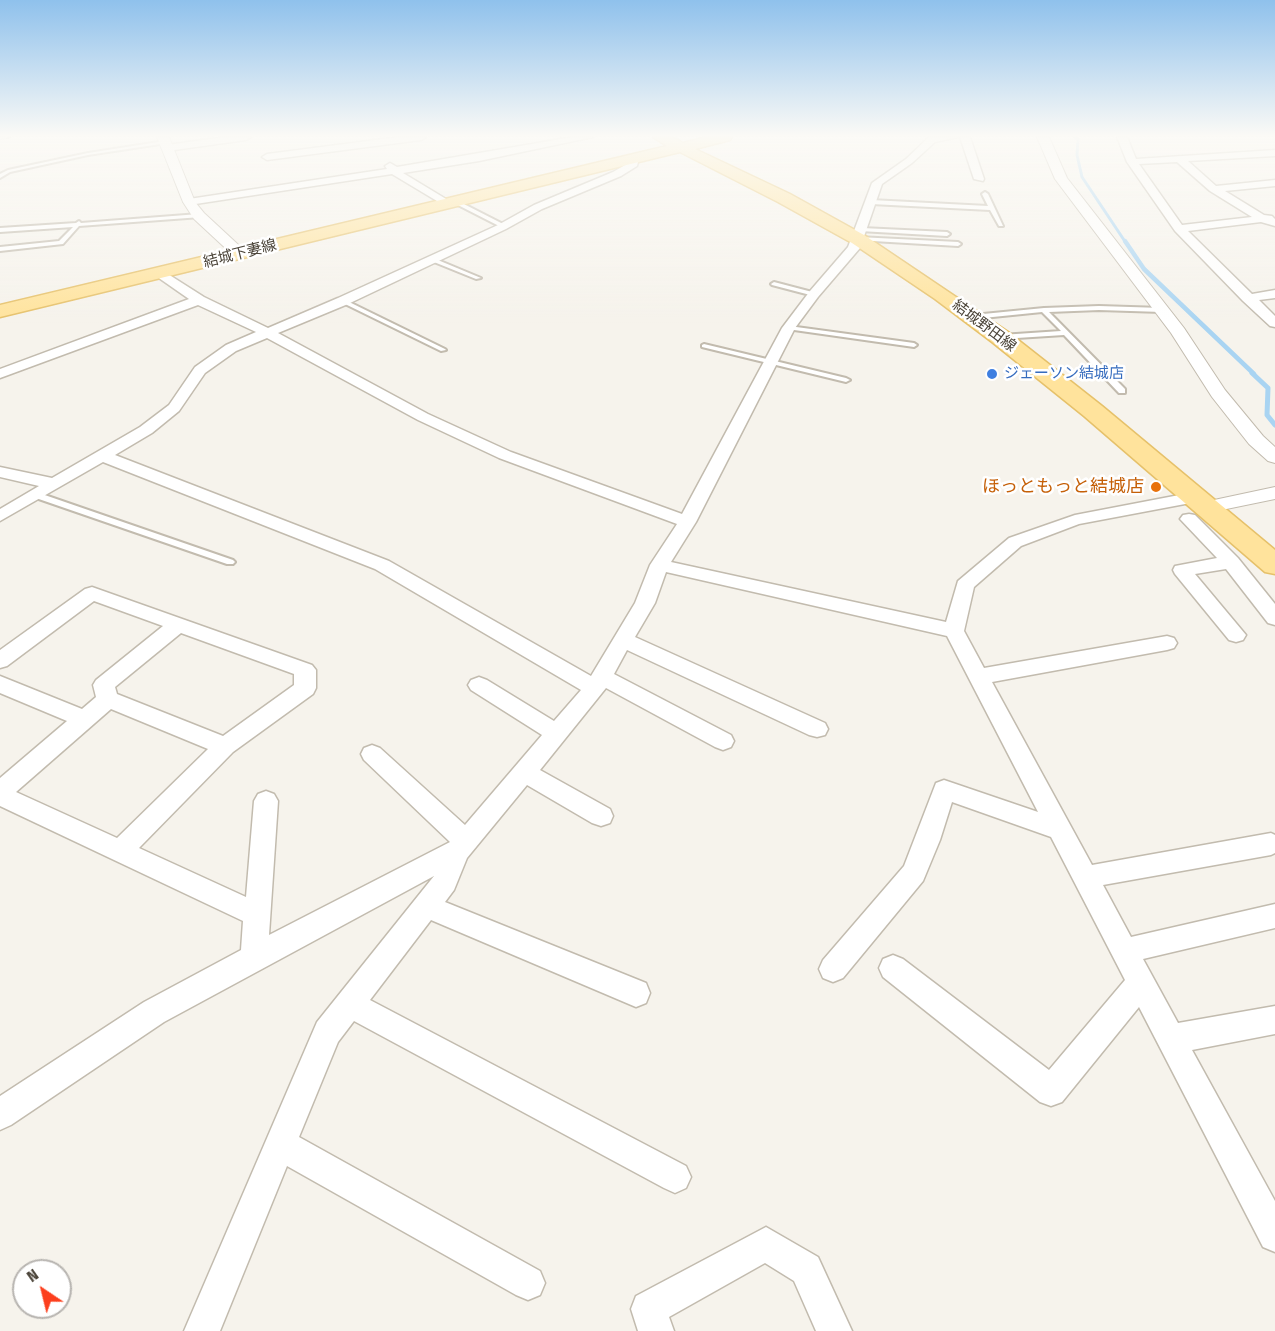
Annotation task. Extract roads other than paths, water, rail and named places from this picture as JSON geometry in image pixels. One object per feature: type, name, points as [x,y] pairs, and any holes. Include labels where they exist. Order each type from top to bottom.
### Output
[{"type":"main road","name":"結城下妻線","points":[[0,311],[467,199]]},
{"type":"main road","name":"結城野田線","points":[[789,199],[860,234],[1000,337],[1197,508],[1275,565]]},
{"type":"street","points":[[188,199],[199,216],[240,254]]},
{"type":"street","points":[[189,202],[203,199]]},
{"type":"street","points":[[444,199],[451,203]]},
{"type":"street","points":[[0,516],[146,430],[174,408],[200,370],[215,358],[266,332],[343,301],[557,199]]},
{"type":"street","points":[[202,1331],[327,1032],[445,882],[462,847],[598,683],[645,603],[659,566],[687,522],[789,328],[814,294],[854,248],[872,199]]},
{"type":"street","points":[[1077,199],[1162,310],[1218,393],[1256,440],[1275,457]]},
{"type":"street","points":[[1158,199],[1179,229],[1275,323]]},
{"type":"street","points":[[1231,199],[1263,219],[1275,223]]},
{"type":"street","points":[[1179,229],[1275,218]]},
{"type":"street","points":[[160,273],[199,300],[266,332],[360,385],[505,454],[687,522]]},
{"type":"street","points":[[1248,298],[1275,294]]},
{"type":"street","points":[[0,374],[199,300]]},
{"type":"street","points":[[102,456],[382,566],[598,683],[723,741]]},
{"type":"street","points":[[0,472],[55,484]]},
{"type":"street","points":[[1275,493],[1197,508],[1075,520],[1015,542],[965,585],[954,631],[1275,1235]]},
{"type":"street","points":[[1197,508],[1231,562],[1275,618]]},
{"type":"street","points":[[1231,562],[1182,570],[1236,635]]},
{"type":"street","points":[[659,566],[954,631]]},
{"type":"street","points":[[0,661],[92,593],[305,670],[305,688],[225,746],[120,851]]},
{"type":"street","points":[[108,699],[104,685],[179,624]]},
{"type":"street","points":[[623,640],[817,729]]},
{"type":"street","points":[[978,677],[1167,643]]},
{"type":"street","points":[[0,684],[84,719]]},
{"type":"street","points":[[479,685],[557,734]]},
{"type":"street","points":[[108,699],[0,793],[257,915]]},
{"type":"street","points":[[108,699],[225,746]]},
{"type":"street","points":[[372,754],[462,847]]},
{"type":"street","points":[[524,772],[601,816]]},
{"type":"street","points":[[833,969],[914,873],[928,840],[944,790],[1060,830]]},
{"type":"street","points":[[254,957],[266,801]]},
{"type":"street","points":[[1085,877],[1271,844]]},
{"type":"street","points":[[0,1114],[154,1012],[462,847]]},
{"type":"street","points":[[426,906],[636,993]]},
{"type":"street","points":[[1124,951],[1275,916]]},
{"type":"street","points":[[893,968],[1051,1091],[1141,982]]},
{"type":"street","points":[[350,1004],[675,1177]]},
{"type":"street","points":[[1171,1038],[1275,1020]]},
{"type":"street","points":[[280,1144],[528,1283]]},
{"type":"street","points":[[656,1331],[649,1309],[766,1244],[806,1269],[834,1331]]},
{"type":"lane","points":[[988,199],[1001,225]]},
{"type":"lane","points":[[871,202],[992,208]]},
{"type":"lane","points":[[451,203],[503,226]]},
{"type":"lane","points":[[0,230],[199,216]]},
{"type":"lane","points":[[0,249],[61,243],[79,223]]},
{"type":"lane","points":[[860,234],[947,234]]},
{"type":"lane","points":[[860,234],[958,244]]},
{"type":"lane","points":[[431,259],[478,278]]},
{"type":"lane","points":[[774,284],[814,294]]},
{"type":"lane","points":[[343,301],[443,350]]},
{"type":"lane","points":[[973,317],[1044,310],[1099,308],[1162,310]]},
{"type":"lane","points":[[1044,310],[1122,391]]},
{"type":"lane","points":[[789,328],[914,345]]},
{"type":"lane","points":[[1000,337],[1067,333]]},
{"type":"lane","points":[[704,346],[846,380]]},
{"type":"lane","points":[[36,495],[230,562]]},
{"type":"waterway","points":[[1097,199],[1126,243]]},
{"type":"waterway","points":[[1125,241],[1144,269],[1254,374]]},
{"type":"waterway","points":[[1252,373],[1268,388],[1267,415],[1275,425]]},
{"type":"place","name":"ジェーソン結城店","points":[[992,374]]},
{"type":"place","name":"ほっともっと結城店","points":[[1156,487]]}]
